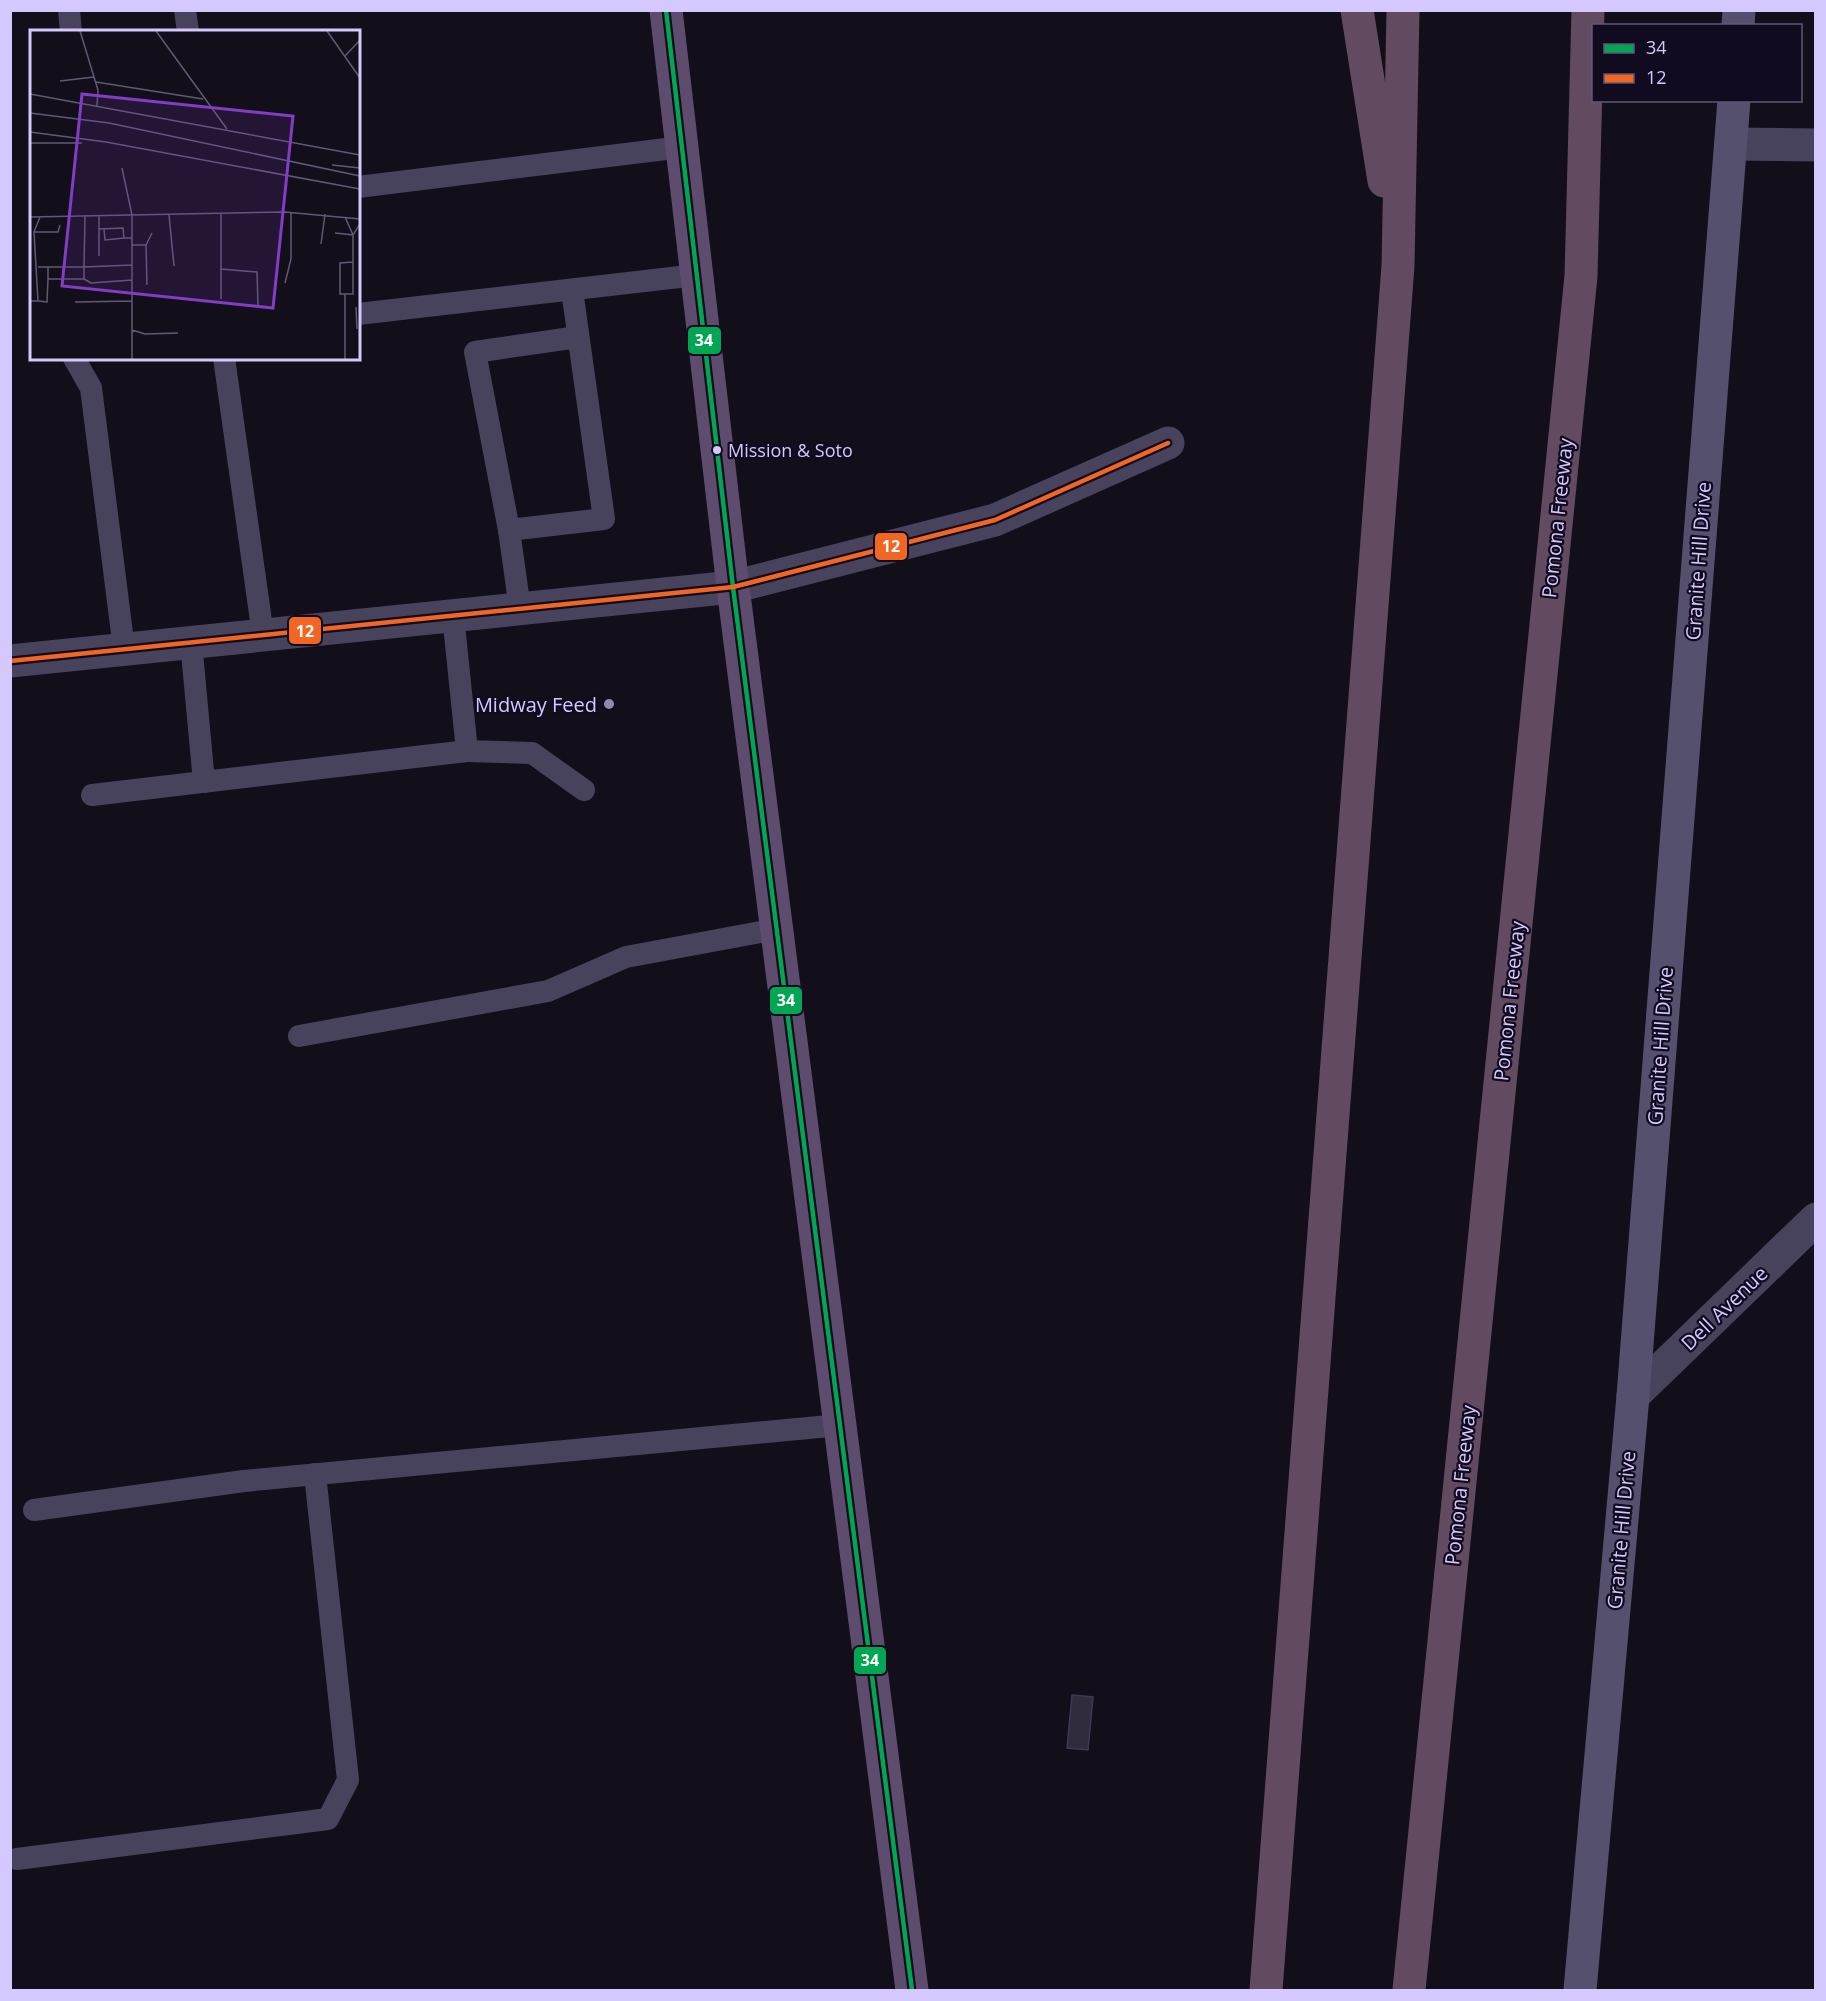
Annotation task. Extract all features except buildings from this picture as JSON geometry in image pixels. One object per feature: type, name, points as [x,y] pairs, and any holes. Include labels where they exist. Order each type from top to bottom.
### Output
[{"type":"highway","points":[[1357,10],[1398,266]]},
{"type":"highway","points":[[1266,1990],[1398,266],[1403,10]]},
{"type":"highway","name":"Pomona Freeway","points":[[1409,1990],[1581,276],[1588,10]]},
{"type":"highway","points":[[1416,1990],[1418,1909]]},
{"type":"main road","points":[[666,10],[734,586],[912,1990]]},
{"type":"street","name":"Granite Hill Drive","points":[[1580,1990],[1633,1396],[1734,102]]},
{"type":"street","points":[[1731,144],[1815,145]]},
{"type":"street","points":[[10,661],[734,586],[995,520],[1168,443]]},
{"type":"street","name":"Dell Avenue","points":[[1633,1396],[1815,1219]]},
{"type":"lane","points":[[69,10],[71,30]]},
{"type":"lane","points":[[185,10],[188,30]]},
{"type":"lane","points":[[360,187],[682,147]]},
{"type":"lane","points":[[360,314],[697,275]]},
{"type":"lane","points":[[510,530],[604,519],[572,290]]},
{"type":"lane","points":[[520,609],[510,530],[476,352],[578,337]]},
{"type":"lane","points":[[75,360],[91,388],[124,649]]},
{"type":"lane","points":[[224,360],[263,635]]},
{"type":"lane","points":[[453,615],[467,751]]},
{"type":"lane","points":[[191,642],[204,782]]},
{"type":"lane","points":[[92,795],[467,751],[532,753],[584,790]]},
{"type":"lane","points":[[299,1036],[548,991],[626,957],[777,929]]},
{"type":"lane","points":[[34,1510],[244,1481],[840,1425]]},
{"type":"lane","points":[[17,1859],[328,1819],[348,1780],[315,1474]]},
{"type":"transit line","name":"34","points":[[666,10],[733,587],[912,1990]]},
{"type":"transit line","name":"12","points":[[10,661],[733,587],[995,520],[1168,443]]},
{"type":"place","name":"Mission & Soto","points":[[717,450]]},
{"type":"place","name":"Midway Feed","points":[[609,704]]}]
